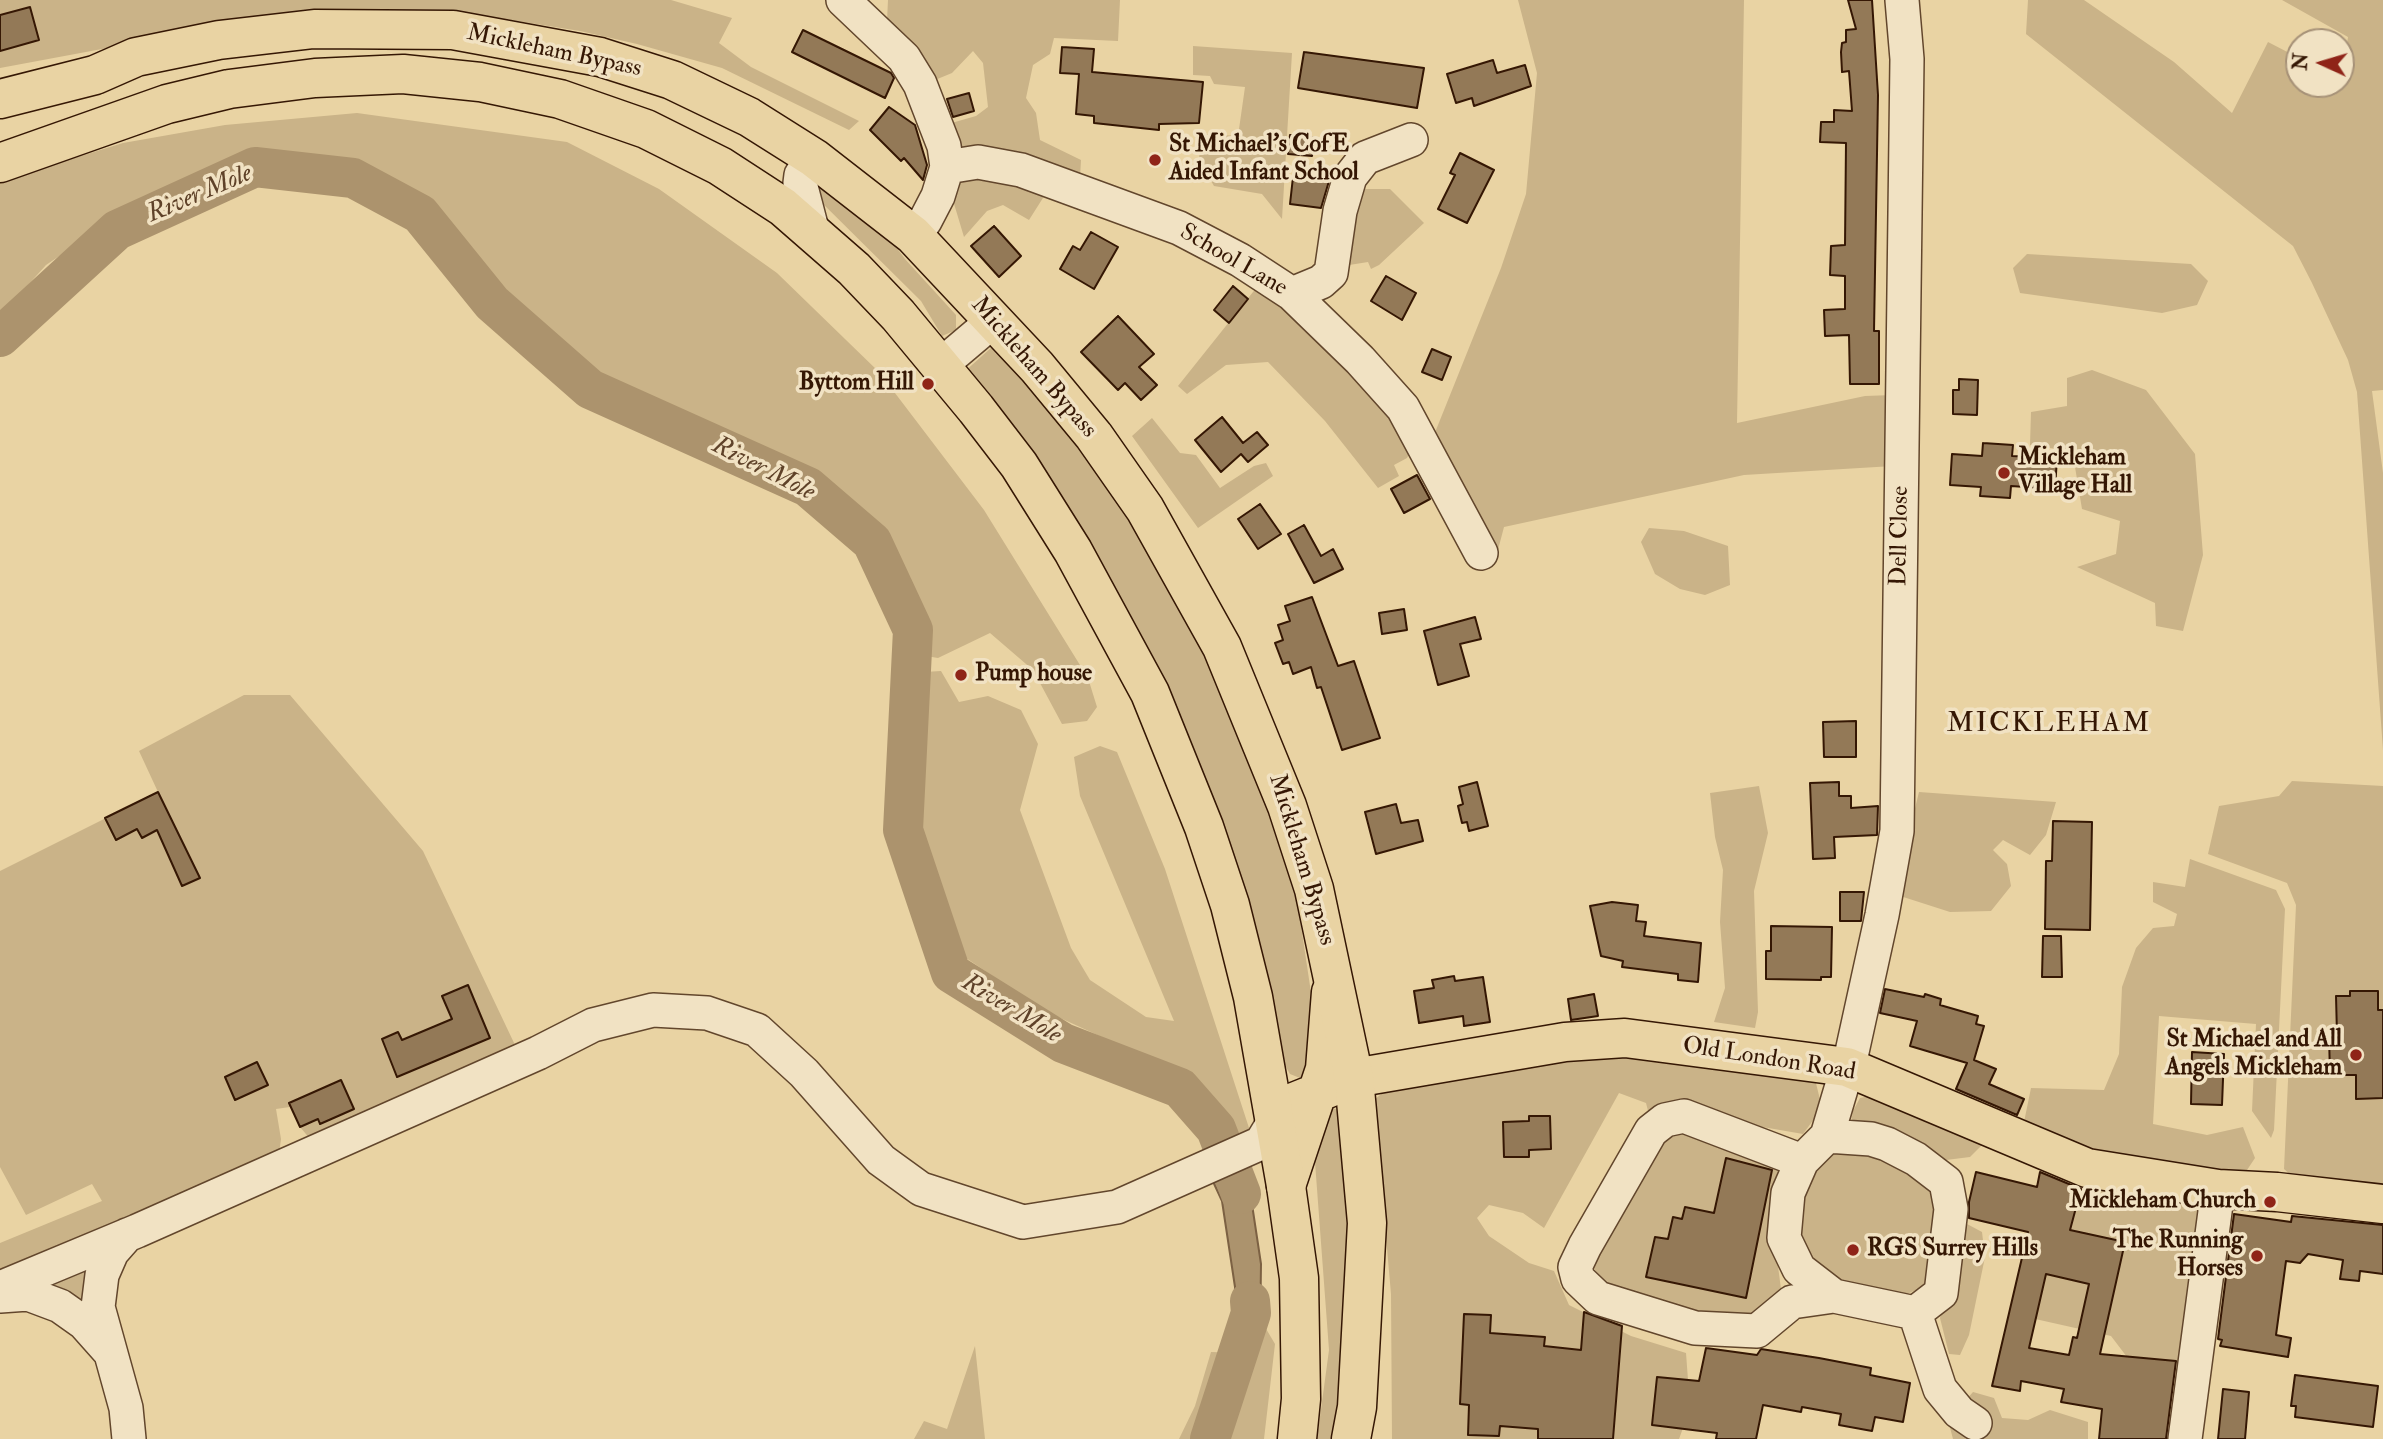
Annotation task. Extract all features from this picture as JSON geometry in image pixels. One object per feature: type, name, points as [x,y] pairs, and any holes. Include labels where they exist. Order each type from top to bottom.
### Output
[{"type":"main road","name":"Mickleham Bypass","points":[[0,99],[95,75],[135,57],[219,40],[314,29],[453,30],[600,57],[672,80],[750,117],[814,158],[913,234],[1037,367],[1094,436],[1145,509],[1201,607],[1254,721],[1287,806],[1314,889],[1333,968],[1337,1084],[1367,1223],[1357,1407],[1351,1439]]},
{"type":"main road","name":"Mickleham Bypass","points":[[0,163],[167,104],[229,89],[315,78],[403,74],[480,82],[560,99],[646,129],[720,166],[783,208],[863,278],[941,365],[1018,466],[1073,551],[1150,693],[1204,827],[1230,905],[1253,998],[1268,1131],[1286,1186],[1299,1278],[1301,1399],[1297,1439]]},
{"type":"main road","name":"Old London Road","points":[[1268,1131],[1289,1104],[1337,1084],[1565,1042],[1625,1038],[1847,1068],[2087,1168],[2218,1189],[2277,1192],[2383,1204]]},
{"type":"main road","points":[[1286,1186],[1337,1084]]},
{"type":"street","points":[[843,0],[904,58],[920,83],[944,145],[947,167],[938,196],[925,221],[913,234]]},
{"type":"street","name":"Dell Close","points":[[1827,1136],[1847,1068],[1882,915],[1897,831],[1907,59],[1902,0]]},
{"type":"street","points":[[1292,294],[1321,282],[1331,273],[1340,211],[1350,177],[1365,158],[1411,140]]},
{"type":"street","points":[[813,233],[800,183],[801,175],[814,158]]},
{"type":"street","name":"School Lane","points":[[947,167],[978,162],[1021,170],[1179,228],[1240,260],[1292,294],[1360,360],[1403,408],[1481,553]]},
{"type":"street","points":[[941,365],[972,342],[993,321]]},
{"type":"street","points":[[0,1288],[127,1235],[538,1053],[593,1025],[653,1010],[707,1013],[757,1031],[804,1073],[881,1160],[921,1189],[1023,1222],[1117,1207],[1173,1184],[1268,1131]]},
{"type":"street","points":[[1802,1161],[1684,1116],[1665,1120],[1651,1131],[1624,1175],[1575,1267],[1578,1279],[1598,1298],[1695,1328],[1757,1331],[1792,1303],[1834,1296],[1916,1313]]},
{"type":"street","points":[[1834,1296],[1799,1269],[1784,1238],[1788,1193],[1802,1161],[1827,1136],[1871,1139],[1916,1159],[1946,1182],[1951,1209],[1941,1293],[1916,1313]]},
{"type":"street","points":[[2185,1439],[2218,1189]]},
{"type":"street","points":[[127,1235],[112,1252],[102,1275],[98,1307],[126,1408],[129,1439]]},
{"type":"street","points":[[0,1296],[28,1294],[60,1306],[84,1323],[108,1350]]},
{"type":"street","points":[[1916,1313],[1940,1389],[1959,1412],[1975,1423]]},
{"type":"shaded area","points":[[0,0],[671,0],[732,18],[719,43],[751,67],[859,121],[849,130],[722,68],[637,44],[580,31],[473,14],[383,14],[220,27],[0,68]]},
{"type":"shaded area","points":[[888,0],[1120,0],[1118,41],[1054,38],[1050,54],[1033,65],[1026,98],[1036,113],[1040,140],[1081,160],[1080,178],[957,151],[948,124],[976,116],[988,107],[983,63],[973,51],[952,73],[935,80],[887,21]]},
{"type":"shaded area","points":[[1518,0],[1744,0],[1737,423],[1865,396],[1893,395],[1893,466],[1744,475],[1504,527],[1494,565],[1434,435],[1501,268],[1526,194],[1537,73]]},
{"type":"shaded area","points":[[2028,0],[2084,0],[2174,62],[2232,113],[2268,42],[2285,51],[2285,98],[2355,98],[2355,28],[2332,28],[2282,0],[2383,0],[2383,390],[2372,391],[2383,473],[2383,750],[2357,392],[2348,360],[2312,283],[2293,246],[2026,34]]},
{"type":"shaded area","points":[[1193,46],[1292,53],[1282,219],[1262,194],[1214,186],[1199,160],[1201,134],[1238,136],[1245,87],[1214,84],[1210,76],[1193,75]]},
{"type":"shaded area","points":[[357,113],[567,142],[659,189],[777,273],[879,372],[984,510],[1088,678],[1097,707],[1087,721],[1062,724],[1033,670],[990,633],[938,658],[926,656],[925,618],[910,577],[878,533],[819,476],[758,445],[608,384],[509,299],[450,227],[408,190],[337,160],[265,155],[104,226],[46,265],[0,316],[0,181],[123,143],[225,125]]},
{"type":"shaded area","points":[[966,171],[1048,190],[1029,220],[1003,205],[987,211],[964,237],[952,197],[956,180]]},
{"type":"shaded area","points":[[817,179],[868,209],[905,259],[956,315],[956,330],[942,336],[921,301],[814,195]]},
{"type":"shaded area","points":[[1362,189],[1390,189],[1424,223],[1379,265],[1371,269],[1368,262],[1343,266]]},
{"type":"shaded area","points":[[2027,254],[2191,264],[2208,281],[2197,305],[2162,313],[2020,293],[2013,268]]},
{"type":"shaded area","points":[[1257,287],[1341,352],[1413,446],[1407,458],[1394,465],[1399,476],[1378,488],[1325,421],[1268,362],[1226,365],[1187,394],[1178,386]]},
{"type":"shaded area","points":[[992,347],[1007,348],[1147,534],[1245,721],[1294,879],[1319,1046],[1313,1072],[1300,1078],[1290,1074],[1282,1060],[1234,868],[963,373]]},
{"type":"shaded area","points":[[2092,370],[2146,390],[2195,454],[2203,555],[2183,631],[2156,626],[2155,603],[2077,567],[2116,554],[2120,521],[2082,509],[2074,461],[2064,450],[2030,445],[2031,412],[2067,406],[2067,378]]},
{"type":"shaded area","points":[[1152,418],[1180,453],[1196,455],[1220,488],[1254,466],[1266,463],[1273,476],[1198,528],[1132,436]]},
{"type":"shaded area","points":[[1649,528],[1684,531],[1728,546],[1730,585],[1705,595],[1680,589],[1655,574],[1641,542]]},
{"type":"shaded area","points":[[941,671],[959,702],[988,696],[1021,710],[1038,744],[1020,810],[1071,948],[1090,980],[1146,1017],[1174,1021],[1080,796],[1074,757],[1100,746],[1117,752],[1165,869],[1250,1131],[1236,1145],[1200,1082],[1045,1011],[966,958],[917,822],[924,672]]},
{"type":"shaded area","points":[[244,695],[290,695],[423,851],[515,1045],[311,1140],[300,1127],[290,1107],[276,1109],[281,1139],[279,1154],[0,1273],[0,1243],[102,1201],[92,1184],[26,1215],[0,1167],[0,871],[158,792],[139,751]]},
{"type":"shaded area","points":[[2292,781],[2383,786],[2383,1194],[2294,1178],[2284,1169],[2296,905],[2287,883],[2208,854],[2219,806],[2279,796]]},
{"type":"shaded area","points":[[1759,786],[1768,833],[1754,891],[1758,1012],[1755,1028],[1714,1022],[1725,988],[1720,922],[1723,870],[1715,837],[1710,793]]},
{"type":"shaded area","points":[[1919,792],[2056,802],[2046,835],[2030,855],[2003,840],[1993,850],[2007,864],[2011,886],[1991,911],[1950,912],[1894,894]]},
{"type":"shaded area","points":[[2190,859],[2276,890],[2285,909],[2274,1130],[2271,1138],[2252,1111],[2256,1024],[2159,1016],[2153,1124],[2207,1135],[2243,1127],[2255,1158],[2243,1176],[2113,1159],[2023,1127],[2031,1088],[2104,1090],[2119,1054],[2122,987],[2136,948],[2153,928],[2174,926],[2177,914],[2153,902],[2153,882],[2185,887]]},
{"type":"shaded area","points":[[1620,1049],[1815,1079],[1822,1108],[1803,1134],[1751,1125],[1785,1171],[1776,1251],[1781,1289],[1752,1316],[1709,1318],[1603,1283],[1592,1265],[1656,1142],[1646,1103],[1619,1093],[1544,1228],[1523,1213],[1489,1205],[1477,1218],[1489,1236],[1529,1263],[1554,1271],[1569,1305],[1631,1336],[1686,1353],[1688,1380],[1683,1428],[1679,1439],[1392,1439],[1391,1294],[1374,1100],[1391,1086]]},
{"type":"shaded area","points":[[1875,1095],[1987,1140],[1970,1157],[1946,1160],[1936,1197],[1927,1285],[1905,1295],[1831,1279],[1814,1264],[1800,1241],[1802,1201],[1813,1170],[1836,1147],[1847,1146],[1853,1111],[1860,1098]]},
{"type":"shaded area","points":[[1331,1108],[1343,1110],[1348,1211],[1336,1439],[1317,1439],[1329,1350],[1315,1162],[1317,1121]]},
{"type":"shaded area","points":[[1245,1158],[1261,1264],[1260,1335],[1246,1353],[1226,1353],[1234,1320],[1235,1287],[1222,1201],[1210,1175]]},
{"type":"shaded area","points":[[2083,1178],[2203,1206],[2179,1362],[2127,1357],[2111,1336],[2013,1314],[2011,1305],[2025,1241],[2065,1250]]},
{"type":"shaded area","points":[[1953,1223],[1967,1224],[1982,1232],[1985,1257],[1969,1335],[1960,1355],[1949,1354],[1940,1318],[1948,1280]]},
{"type":"shaded area","points":[[108,1248],[91,1323],[31,1282]]},
{"type":"shaded area","points":[[1265,1327],[1275,1344],[1264,1439],[1179,1439],[1195,1406],[1211,1352],[1246,1353]]},
{"type":"shaded area","points":[[975,1346],[985,1439],[914,1439],[924,1421],[947,1429]]},
{"type":"shaded area","points":[[1973,1392],[1994,1398],[2002,1418],[2028,1420],[2050,1410],[2088,1422],[2088,1439],[1953,1439],[1948,1420]]},
{"type":"building","points":[[1848,0],[1872,0],[1878,95],[1874,331],[1879,331],[1879,384],[1850,384],[1849,335],[1825,336],[1824,310],[1845,309],[1845,276],[1830,275],[1831,246],[1845,245],[1846,143],[1820,142],[1821,122],[1834,122],[1834,110],[1852,111],[1849,71],[1842,72],[1841,52],[1842,43],[1846,42],[1846,30],[1856,29]]},
{"type":"building","points":[[30,7],[39,40],[0,51],[0,15]]},
{"type":"building","points":[[803,30],[891,73],[894,78],[885,98],[792,52]]},
{"type":"building","points":[[1062,47],[1094,49],[1092,72],[1203,82],[1199,123],[1159,124],[1159,130],[1094,123],[1094,116],[1076,114],[1079,74],[1060,73]]},
{"type":"building","points":[[1304,52],[1424,68],[1417,108],[1298,88]]},
{"type":"building","points":[[1493,60],[1497,73],[1525,65],[1531,86],[1474,106],[1472,98],[1456,103],[1447,74]]},
{"type":"building","points":[[969,93],[974,111],[953,117],[947,99]]},
{"type":"building","points":[[889,107],[915,125],[927,165],[923,180],[904,158],[901,161],[870,130]]},
{"type":"building","points":[[1290,135],[1314,138],[1312,156],[1288,154]]},
{"type":"building","points":[[1460,153],[1494,170],[1467,223],[1438,209],[1455,175],[1450,173]]},
{"type":"building","points":[[1293,177],[1329,181],[1321,208],[1290,204]]},
{"type":"building","points":[[994,226],[1021,256],[999,277],[971,246]]},
{"type":"building","points":[[1091,232],[1118,247],[1094,289],[1060,269],[1073,246],[1080,250]]},
{"type":"building","points":[[1386,276],[1416,293],[1402,320],[1371,301]]},
{"type":"building","points":[[1233,286],[1248,299],[1229,323],[1214,310]]},
{"type":"building","points":[[1118,316],[1154,354],[1139,367],[1157,385],[1141,400],[1125,383],[1118,390],[1081,352]]},
{"type":"building","points":[[1432,349],[1451,357],[1442,380],[1422,372]]},
{"type":"building","points":[[1959,379],[1978,380],[1977,415],[1953,414],[1953,390],[1959,390]]},
{"type":"building","points":[[1222,417],[1243,443],[1257,432],[1268,445],[1248,462],[1241,454],[1221,472],[1195,440]]},
{"type":"building","name":"Mickleham Village Hall","points":[[1983,443],[2013,445],[2012,456],[2057,458],[2055,489],[2011,486],[2010,498],[1980,496],[1981,487],[1950,485],[1952,454],[1982,456]]},
{"type":"building","points":[[1417,475],[1430,499],[1404,513],[1391,489]]},
{"type":"building","points":[[1260,504],[1281,534],[1258,549],[1238,519]]},
{"type":"building","points":[[1304,525],[1321,556],[1333,549],[1343,569],[1314,583],[1288,534]]},
{"type":"building","points":[[1312,597],[1338,666],[1354,661],[1380,738],[1342,750],[1321,687],[1317,688],[1311,667],[1293,674],[1289,662],[1283,664],[1275,643],[1283,640],[1278,625],[1290,621],[1285,606]]},
{"type":"building","points":[[1404,609],[1407,630],[1382,634],[1379,613]]},
{"type":"building","points":[[1475,617],[1481,639],[1460,644],[1469,676],[1438,685],[1424,631]]},
{"type":"building","points":[[1856,721],[1856,757],[1824,757],[1823,722]]},
{"type":"building","points":[[1477,782],[1488,826],[1469,831],[1467,822],[1462,823],[1458,806],[1463,804],[1459,787]]},
{"type":"building","points":[[1839,782],[1839,796],[1851,796],[1851,808],[1878,806],[1877,835],[1834,837],[1835,858],[1813,859],[1810,783]]},
{"type":"building","points":[[158,792],[200,878],[182,886],[157,830],[142,838],[137,829],[116,840],[105,818]]},
{"type":"building","points":[[1396,804],[1401,823],[1418,820],[1423,841],[1376,854],[1365,812]]},
{"type":"building","points":[[2053,821],[2092,822],[2090,930],[2045,929],[2046,861],[2052,861]]},
{"type":"building","points":[[1840,892],[1864,892],[1861,921],[1840,921]]},
{"type":"building","points":[[1612,902],[1638,905],[1636,921],[1646,922],[1644,936],[1701,943],[1698,982],[1678,980],[1678,974],[1622,967],[1623,961],[1601,956],[1590,906]]},
{"type":"building","points":[[1771,926],[1832,927],[1831,977],[1821,977],[1821,980],[1766,979],[1766,951],[1771,951]]},
{"type":"building","points":[[2043,936],[2061,936],[2062,977],[2042,977]]},
{"type":"building","points":[[1454,976],[1455,981],[1483,977],[1490,1022],[1464,1026],[1463,1016],[1419,1023],[1414,991],[1434,988],[1432,980]]},
{"type":"building","points":[[468,985],[490,1038],[397,1077],[382,1039],[398,1032],[402,1040],[452,1019],[442,996]]},
{"type":"building","points":[[1885,989],[1924,997],[1925,994],[1941,999],[1940,1005],[1978,1016],[1976,1024],[1984,1026],[1974,1060],[1996,1069],[1989,1084],[2024,1099],[2017,1115],[1956,1089],[1967,1063],[1910,1046],[1917,1021],[1880,1013]]},
{"type":"building","name":"St Michael and All Angels Mickleham","points":[[2350,991],[2378,991],[2378,1010],[2383,1010],[2383,1098],[2356,1099],[2356,1075],[2330,1075],[2329,1035],[2337,1035],[2336,996],[2350,996]]},
{"type":"building","points":[[1594,994],[1598,1016],[1571,1020],[1568,999]]},
{"type":"building","points":[[2192,1052],[2224,1054],[2222,1105],[2191,1104]]},
{"type":"building","points":[[257,1062],[268,1085],[235,1100],[225,1077]]},
{"type":"building","points":[[341,1080],[354,1109],[320,1124],[318,1119],[300,1127],[289,1103]]},
{"type":"building","points":[[1529,1116],[1550,1116],[1551,1149],[1529,1150],[1529,1157],[1504,1157],[1503,1122],[1529,1121]]},
{"type":"building","points":[[1726,1158],[1772,1170],[1746,1298],[1646,1277],[1655,1237],[1668,1239],[1673,1217],[1682,1219],[1685,1207],[1714,1213]]},
{"type":"building","points":[[1976,1172],[2037,1187],[2040,1172],[2081,1189],[2070,1230],[2125,1242],[2100,1354],[2176,1361],[2166,1439],[2099,1439],[2102,1409],[2061,1402],[2064,1389],[2021,1381],[2020,1391],[1992,1386],[2028,1232],[1969,1218],[1969,1202]],"holes":[[[2046,1274],[2089,1284],[2077,1338],[2073,1337],[2069,1355],[2029,1348]]]},
{"type":"building","points":[[2234,1214],[2291,1222],[2292,1216],[2383,1225],[2383,1274],[2360,1271],[2359,1281],[2340,1279],[2343,1260],[2308,1254],[2300,1263],[2286,1261],[2276,1335],[2291,1338],[2288,1357],[2220,1346],[2222,1340],[2218,1339]]},
{"type":"building","points":[[1584,1312],[1622,1326],[1613,1439],[1538,1439],[1538,1429],[1500,1426],[1499,1436],[1468,1435],[1469,1405],[1460,1404],[1464,1314],[1491,1315],[1490,1333],[1545,1337],[1544,1346],[1581,1350]]},
{"type":"building","points":[[1706,1348],[1757,1355],[1761,1349],[1871,1368],[1870,1375],[1910,1383],[1903,1422],[1875,1417],[1872,1431],[1839,1425],[1841,1414],[1802,1407],[1801,1412],[1763,1405],[1756,1439],[1716,1439],[1717,1433],[1652,1425],[1657,1377],[1699,1381]]},
{"type":"building","points":[[2295,1375],[2378,1386],[2373,1427],[2295,1417],[2296,1406],[2291,1406]]},
{"type":"building","points":[[2223,1389],[2249,1392],[2245,1439],[2218,1439]]},
{"type":"waterway","name":"River Mole","points":[[0,337],[117,230],[255,167],[353,178],[420,214],[492,303],[590,389],[808,487],[872,542],[913,630],[903,830],[951,973],[1063,1043],[1180,1088],[1216,1129],[1241,1194]]},
{"type":"waterway","name":"River Mole","points":[[1210,1439],[1251,1313],[1250,1301]]},
{"type":"place","name":"St Michael's CofE Aided Infant School","points":[[1155,160]]},
{"type":"place","name":"Byttom Hill","points":[[928,384]]},
{"type":"place","name":"Mickleham Village Hall","points":[[2004,473]]},
{"type":"place","name":"Pump house","points":[[961,675]]},
{"type":"place","name":"St Michael and All Angels Mickleham","points":[[2356,1055]]},
{"type":"place","name":"Mickleham Church","points":[[2270,1202]]},
{"type":"place","name":"RGS Surrey Hills","points":[[1853,1250]]},
{"type":"place","name":"The Running Horses","points":[[2257,1256]]},
{"type":"district","name":"MICKLEHAM","points":[[2049,725]]}]
